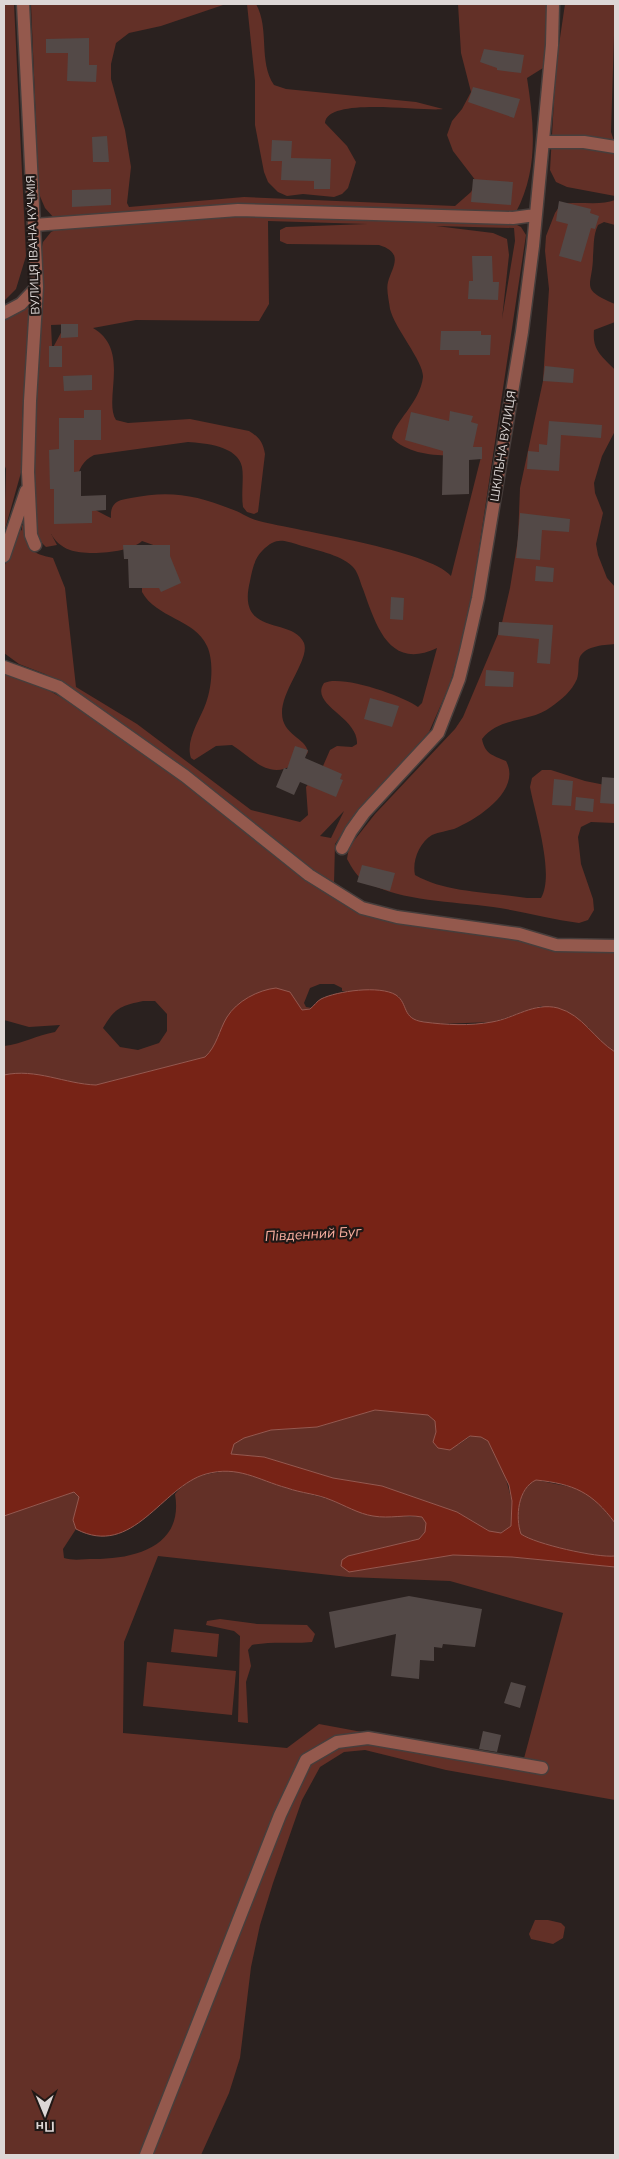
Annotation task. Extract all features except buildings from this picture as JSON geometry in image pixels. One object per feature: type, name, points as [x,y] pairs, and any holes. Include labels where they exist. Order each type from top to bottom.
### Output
[{"type":"street","name":"ВУЛИЦЯ ІВАНА КУЧМІЯ","points":[[23,4],[37,286],[30,401],[28,484],[31,535],[35,545]]},
{"type":"street","name":"ШКІЛЬНА ВУЛИЦЯ","points":[[342,848],[351,830],[364,813],[438,733],[459,679],[478,598],[490,532],[522,332],[543,142],[553,27],[553,4]]},
{"type":"street","points":[[543,142],[584,142],[615,147]]},
{"type":"street","points":[[34,225],[238,210],[513,218],[535,215]]},
{"type":"street","points":[[4,313],[21,304],[37,286]]},
{"type":"street","points":[[4,556],[28,484]]},
{"type":"street","points":[[4,658],[17,670]]},
{"type":"street","points":[[4,667],[17,670],[59,687],[185,776],[310,875],[362,908],[397,917],[519,934],[556,945],[615,946]]},
{"type":"street","points":[[146,2155],[280,1815],[306,1760],[337,1742],[368,1738],[542,1768]]},
{"type":"shaded area","points":[[4,4],[14,4],[26,256],[16,289],[4,301]]},
{"type":"shaded area","points":[[31,4],[226,4],[161,26],[129,33],[116,43],[111,64],[111,79],[125,130],[131,167],[127,203],[129,207],[244,197],[455,206],[471,192],[476,181],[453,151],[447,135],[452,121],[462,109],[471,92],[461,53],[458,4],[546,4],[543,68],[527,78],[533,146],[528,179],[516,212],[308,206],[513,223],[521,227],[526,235],[469,615],[450,684],[429,732],[350,822],[335,844],[334,884],[325,880],[74,692],[45,674],[19,664],[4,653],[4,568],[18,524],[22,531],[22,525],[27,528],[33,550],[53,558],[65,588],[76,687],[137,724],[251,810],[300,822],[308,815],[306,787],[323,766],[330,750],[337,746],[352,747],[357,744],[356,735],[351,726],[323,698],[321,691],[324,683],[344,681],[358,684],[387,692],[418,707],[422,703],[437,648],[421,654],[407,654],[396,649],[387,641],[373,617],[354,568],[347,562],[327,553],[288,542],[279,541],[271,543],[259,554],[255,561],[248,599],[251,611],[258,619],[289,630],[298,635],[304,643],[303,657],[286,694],[282,713],[286,726],[303,743],[308,752],[293,765],[275,770],[260,765],[232,745],[216,746],[194,760],[191,758],[190,744],[210,689],[211,659],[207,646],[194,630],[156,608],[142,592],[142,583],[159,547],[142,541],[118,551],[86,553],[67,549],[50,532],[57,545],[46,547],[39,537],[33,494],[41,252],[43,242],[51,232],[60,228],[108,226],[244,214],[54,218],[45,208],[39,194]],"holes":[[[268,221],[367,224],[286,227],[280,230],[280,241],[287,244],[379,245],[392,252],[395,261],[387,288],[390,309],[397,326],[419,363],[423,377],[417,395],[393,432],[392,438],[411,450],[423,453],[447,456],[482,453],[451,576],[438,567],[391,550],[255,520],[235,510],[194,497],[158,494],[122,500],[113,506],[111,518],[94,509],[82,499],[78,489],[79,472],[85,462],[94,455],[195,442],[220,447],[234,454],[242,467],[243,507],[247,512],[254,514],[258,512],[265,454],[262,443],[258,438],[249,431],[190,419],[128,423],[116,420],[112,400],[114,362],[111,349],[104,337],[93,328],[136,320],[259,321],[269,304]],[[436,226],[514,228],[515,241],[502,319],[509,255],[507,239],[493,233]],[[78,324],[77,326],[63,329],[49,355],[49,346],[52,346],[51,325]],[[344,811],[331,838],[320,836]]]},
{"type":"shaded area","points":[[247,4],[256,4],[260,14],[266,66],[274,85],[286,89],[416,102],[443,109],[358,107],[342,110],[330,115],[325,123],[347,146],[356,162],[348,188],[342,194],[334,197],[303,194],[287,196],[278,192],[268,182],[264,172],[255,125],[255,81]]},
{"type":"shaded area","points":[[565,4],[615,4],[611,132],[615,144],[615,196],[567,187],[556,182],[550,170],[556,65]]},
{"type":"shaded area","points":[[615,200],[615,225],[604,222],[598,225],[595,233],[590,286],[596,294],[615,304],[615,322],[594,330],[596,348],[615,370],[615,431],[602,456],[594,483],[595,493],[603,513],[596,544],[598,555],[607,578],[615,587],[615,644],[594,647],[584,652],[579,660],[578,677],[575,683],[566,695],[551,707],[534,716],[497,727],[482,739],[487,751],[506,761],[509,772],[508,782],[503,793],[485,811],[464,824],[427,838],[420,847],[414,870],[415,875],[427,881],[455,889],[541,898],[545,888],[545,860],[530,787],[532,778],[542,770],[551,770],[585,781],[615,787],[615,823],[591,822],[581,827],[578,837],[581,864],[593,899],[594,910],[588,920],[579,923],[504,909],[428,900],[396,894],[381,889],[360,878],[347,859],[349,847],[375,814],[455,729],[463,717],[501,627],[518,539],[520,488],[543,381],[549,289],[545,251],[546,236],[555,213],[561,204],[603,203]]},
{"type":"shaded area","points":[[29,307],[31,310],[22,416],[22,469],[4,533],[6,469],[4,464],[4,318]]},
{"type":"shaded area","points":[[4,672],[48,690],[96,717],[364,911],[615,949],[615,1052],[602,1044],[588,1027],[541,1006],[493,1022],[439,1024],[413,1020],[407,1015],[398,996],[342,991],[342,988],[334,984],[320,984],[310,988],[304,1003],[306,1007],[312,1008],[302,1010],[290,992],[228,1016],[212,1050],[205,1057],[96,1085],[28,1073],[4,1075],[4,1046],[55,1032],[60,1025],[29,1027],[4,1020]],"holes":[[[143,1001],[155,1001],[167,1014],[167,1031],[159,1043],[138,1050],[120,1047],[103,1028],[111,1016],[123,1006]]]},
{"type":"shaded area","points":[[375,1410],[428,1415],[435,1421],[436,1432],[433,1442],[458,1445],[471,1436],[481,1437],[488,1441],[505,1476],[512,1501],[511,1526],[501,1533],[489,1531],[457,1512],[382,1486],[333,1478],[264,1457],[231,1454],[233,1444],[244,1438],[271,1430],[317,1427]]},
{"type":"shaded area","points":[[226,1471],[245,1472],[286,1488],[328,1499],[371,1516],[422,1517],[427,1524],[425,1532],[419,1539],[348,1556],[349,1572],[453,1555],[512,1557],[615,1567],[615,1800],[446,1770],[365,1750],[344,1752],[320,1767],[302,1800],[260,1925],[251,1967],[240,2058],[229,2093],[201,2155],[4,2155],[4,1516],[74,1492],[79,1497],[73,1520],[76,1529],[63,1549],[64,1558],[79,1560],[126,1556],[154,1546],[164,1537],[172,1526],[176,1512],[175,1494],[181,1488],[198,1477]],"holes":[[[158,1556],[348,1577],[450,1581],[563,1613],[523,1762],[319,1724],[287,1748],[123,1733],[124,1642]]]},
{"type":"shaded area","points":[[536,1480],[581,1489],[595,1499],[615,1523],[615,1556],[566,1550],[539,1542],[521,1534],[518,1512],[522,1496],[525,1489]]},
{"type":"shaded area","points":[[220,1619],[257,1624],[307,1625],[315,1634],[312,1642],[252,1645],[248,1650],[251,1666],[246,1682],[248,1723],[238,1722],[240,1636],[234,1631],[206,1625],[207,1621]]},
{"type":"shaded area","points":[[174,1629],[219,1634],[217,1657],[171,1652]]},
{"type":"shaded area","points":[[147,1662],[236,1671],[232,1715],[143,1706]]},
{"type":"shaded area","points":[[535,1920],[561,1923],[565,1927],[563,1938],[553,1944],[531,1939],[529,1934]]},
{"type":"water","name":"Південний Буг","points":[[276,988],[290,992],[302,1010],[310,1009],[318,1001],[328,996],[358,990],[380,990],[396,995],[403,1003],[408,1015],[412,1018],[441,1024],[467,1025],[484,1023],[541,1007],[558,1008],[574,1016],[615,1052],[615,1523],[607,1512],[581,1491],[561,1484],[536,1480],[525,1489],[518,1512],[518,1520],[521,1534],[528,1538],[581,1553],[615,1556],[615,1567],[512,1557],[453,1555],[349,1572],[341,1566],[342,1560],[348,1556],[419,1539],[425,1532],[426,1523],[422,1517],[379,1517],[368,1515],[326,1498],[292,1490],[238,1472],[228,1471],[206,1474],[190,1481],[131,1528],[114,1535],[96,1536],[76,1529],[73,1520],[79,1497],[74,1492],[4,1516],[4,1075],[28,1073],[96,1085],[205,1057],[212,1048],[231,1011],[248,997]],"holes":[[[375,1410],[428,1415],[435,1421],[436,1432],[433,1442],[438,1448],[450,1450],[470,1436],[481,1437],[488,1441],[509,1485],[512,1501],[511,1526],[501,1533],[489,1531],[457,1512],[382,1486],[333,1478],[264,1457],[231,1454],[234,1444],[244,1438],[271,1430],[317,1427]]]}]
